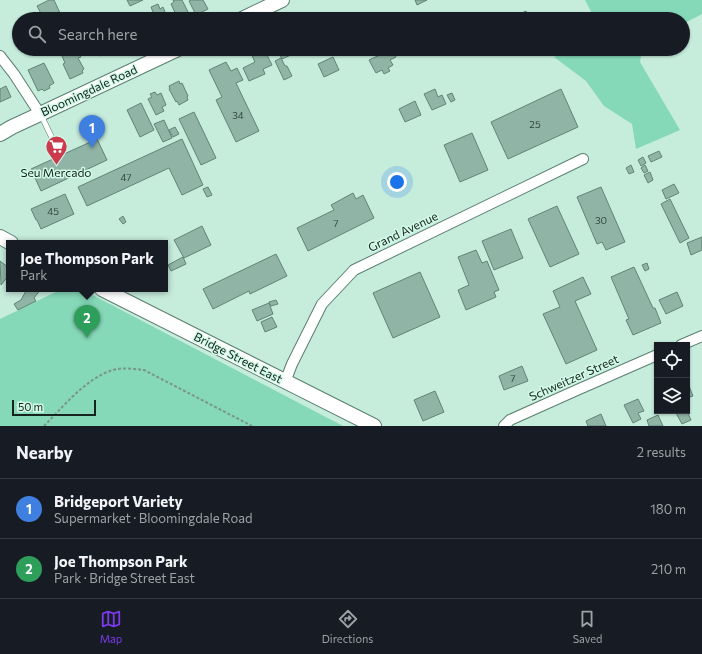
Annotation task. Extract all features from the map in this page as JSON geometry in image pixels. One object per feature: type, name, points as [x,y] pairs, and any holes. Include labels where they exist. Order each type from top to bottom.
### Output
[{"type":"main road","points":[[257,12],[282,0]]},
{"type":"main road","name":"Bloomingdale Road","points":[[0,134],[12,126],[163,56]]},
{"type":"main road","name":"Bridge Street East","points":[[108,292],[374,426]]},
{"type":"street","points":[[0,56],[14,74],[40,114]]},
{"type":"street","name":"Grand Avenue","points":[[285,382],[292,364],[322,304],[354,270],[583,160]]},
{"type":"street","points":[[688,342],[702,336]]},
{"type":"street","name":"Schweitzer Street","points":[[504,426],[510,420],[654,357]]},
{"type":"lane","points":[[40,114],[53,140]]},
{"type":"path","points":[[44,426],[82,389],[98,377],[114,370],[128,368],[144,370],[252,426]]},
{"type":"green space","points":[[585,0],[702,0],[702,14],[690,20],[690,12],[591,12]]},
{"type":"green space","points":[[641,56],[640,62],[680,130],[636,149],[632,124],[604,106],[586,81],[554,57]]},
{"type":"green space","points":[[56,292],[87,292],[343,426],[0,426],[0,319]]},
{"type":"building","points":[[49,0],[54,0],[60,12],[40,12],[37,6]]},
{"type":"building","points":[[127,0],[143,0],[130,6]]},
{"type":"building","points":[[173,0],[182,0],[188,12],[175,12],[171,4],[174,2]]},
{"type":"building","points":[[203,0],[208,9],[202,12],[194,12],[189,1]]},
{"type":"building","points":[[415,0],[427,0],[417,5]]},
{"type":"building","points":[[158,4],[160,9],[163,7],[165,12],[153,12],[151,7]]},
{"type":"building","points":[[62,56],[80,56],[78,58],[84,69],[82,71],[83,73],[70,79],[63,64],[65,63]]},
{"type":"building","points":[[252,56],[268,56],[272,65],[263,69],[265,74],[249,81],[243,68],[255,62]]},
{"type":"building","points":[[280,56],[289,56],[282,59]]},
{"type":"building","points":[[378,56],[396,57],[390,60],[393,65],[388,68],[390,71],[384,74],[382,70],[376,73],[369,60]]},
{"type":"building","points":[[333,57],[339,70],[324,77],[318,64]]},
{"type":"building","points":[[281,58],[292,76],[284,80],[275,61]]},
{"type":"building","points":[[226,62],[231,71],[237,68],[243,80],[236,83],[259,131],[236,142],[216,100],[222,97],[209,70]]},
{"type":"building","points":[[44,63],[54,83],[49,86],[50,88],[44,91],[42,89],[38,91],[28,70]]},
{"type":"building","points":[[179,81],[180,84],[182,83],[188,96],[188,100],[179,105],[169,89],[169,86]]},
{"type":"building","points":[[6,86],[11,97],[0,102],[0,89]]},
{"type":"building","points":[[435,89],[438,97],[442,95],[446,104],[432,110],[424,94]]},
{"type":"building","points":[[561,89],[578,127],[508,159],[491,122]]},
{"type":"building","points":[[155,92],[157,95],[161,93],[166,105],[162,107],[164,111],[156,115],[148,99],[152,97],[150,94]]},
{"type":"building","points":[[452,93],[455,100],[451,102],[447,95]]},
{"type":"building","points":[[415,101],[421,115],[405,122],[399,109]]},
{"type":"building","points":[[141,103],[154,130],[140,137],[127,110]]},
{"type":"building","points":[[194,112],[216,158],[201,165],[179,119]]},
{"type":"building","points":[[164,120],[172,138],[163,142],[154,124]]},
{"type":"building","points":[[175,127],[179,134],[173,137],[169,130]]},
{"type":"building","points":[[472,133],[488,170],[460,182],[444,145]]},
{"type":"building","points":[[97,139],[107,160],[41,191],[31,169]]},
{"type":"building","points":[[182,139],[203,185],[182,195],[169,168],[87,206],[78,187]]},
{"type":"building","points":[[659,151],[662,157],[651,162],[648,156]]},
{"type":"building","points":[[643,157],[646,163],[641,166],[638,160]]},
{"type":"building","points":[[631,165],[634,172],[629,174],[626,168]]},
{"type":"building","points":[[645,165],[648,171],[644,173],[641,168]]},
{"type":"building","points":[[650,172],[653,180],[648,183],[644,175]]},
{"type":"building","points":[[674,184],[679,193],[666,199],[662,190]]},
{"type":"building","points":[[208,187],[212,195],[207,197],[203,189]]},
{"type":"building","points":[[601,187],[625,242],[606,250],[602,242],[597,244],[577,197]]},
{"type":"building","points":[[353,193],[356,199],[363,195],[374,218],[308,251],[297,228],[334,210],[331,205]]},
{"type":"building","points":[[65,194],[74,214],[41,229],[31,209]]},
{"type":"building","points":[[670,199],[689,238],[680,243],[661,204]]},
{"type":"building","points":[[557,206],[579,254],[550,267],[528,219]]},
{"type":"building","points":[[123,216],[126,222],[123,224],[119,219]]},
{"type":"building","points":[[202,226],[211,245],[184,258],[174,240]]},
{"type":"building","points":[[511,229],[523,258],[494,270],[482,241]]},
{"type":"building","points":[[702,237],[702,250],[691,255],[687,243]]},
{"type":"building","points":[[476,250],[482,263],[487,261],[499,290],[494,292],[496,297],[466,310],[458,290],[469,285],[458,257]]},
{"type":"building","points":[[276,254],[287,276],[250,294],[249,291],[213,309],[203,289]]},
{"type":"building","points":[[183,257],[186,264],[171,271],[168,265]]},
{"type":"building","points":[[0,261],[6,266],[6,279],[1,285]]},
{"type":"building","points":[[647,263],[649,269],[645,271],[642,265]]},
{"type":"building","points":[[634,267],[661,323],[633,335],[626,320],[629,319],[611,277]]},
{"type":"building","points":[[420,272],[440,317],[393,338],[373,293]]},
{"type":"building","points":[[583,277],[591,294],[575,301],[597,350],[566,364],[543,314],[560,307],[553,291]]},
{"type":"building","points":[[25,292],[39,292],[34,298],[36,301],[18,310],[14,304],[21,300]]},
{"type":"building","points":[[677,292],[683,306],[666,314],[659,300]]},
{"type":"building","points":[[276,300],[278,304],[271,306],[269,302]]},
{"type":"building","points":[[269,303],[273,314],[257,321],[252,310]]},
{"type":"building","points":[[272,317],[277,327],[265,332],[261,322]]},
{"type":"building","points":[[522,366],[528,381],[504,390],[499,376]]},
{"type":"building","points":[[690,388],[693,396],[690,397]]},
{"type":"building","points":[[435,391],[444,412],[423,421],[414,400]]},
{"type":"building","points":[[638,399],[644,411],[638,413],[641,419],[633,423],[624,405]]},
{"type":"building","points":[[601,414],[606,426],[588,426],[586,421]]},
{"type":"building","points":[[677,414],[688,414],[691,420],[682,424]]},
{"type":"building","points":[[658,415],[663,426],[649,426],[647,420]]},
{"type":"place","name":"Bridgeport Variety","points":[[92,148]]},
{"type":"place","name":"Seu Mercado","points":[[56,166]]},
{"type":"place","name":"Joe Thompson Park","points":[[87,338]]}]
